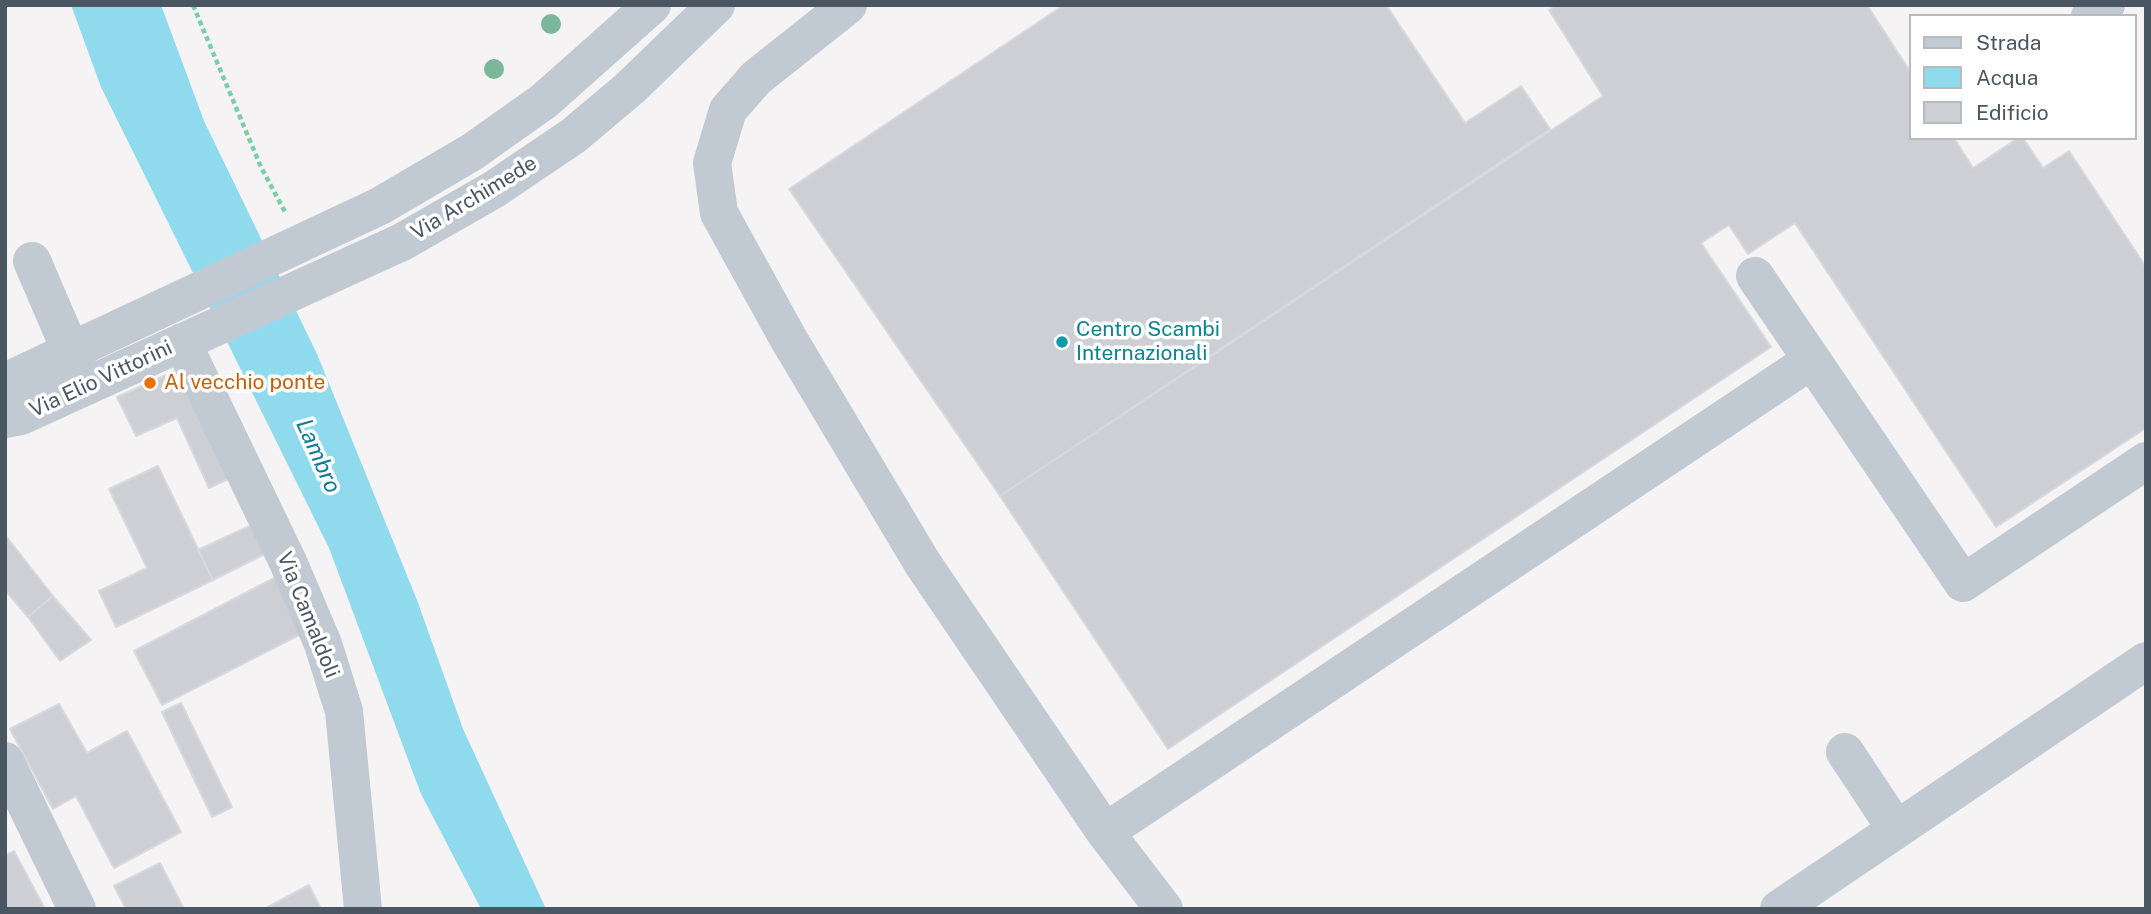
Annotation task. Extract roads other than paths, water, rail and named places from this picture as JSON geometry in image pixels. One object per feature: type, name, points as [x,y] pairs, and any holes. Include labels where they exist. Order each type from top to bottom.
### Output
[{"type":"street","name":"Via Archimede","points":[[178,301],[285,234],[380,206],[472,152],[544,101],[652,5]]},
{"type":"street","name":"Via Archimede","points":[[189,339],[402,242],[493,190],[573,136],[716,5]]},
{"type":"street","points":[[848,5],[756,78],[728,110],[712,163],[719,213],[788,338],[923,564],[1105,832],[1164,909]]},
{"type":"street","points":[[32,261],[86,386]]},
{"type":"street","points":[[1755,276],[1963,583],[2146,461]]},
{"type":"street","name":"Via Elio Vittorini","points":[[5,382],[178,301]]},
{"type":"street","name":"Via Elio Vittorini","points":[[5,419],[21,416],[189,339]]},
{"type":"street","name":"Via Camaldoli","points":[[189,339],[323,643],[344,711],[363,909]]},
{"type":"street","points":[[1105,832],[1812,360]]},
{"type":"street","points":[[1779,909],[2146,661]]},
{"type":"street","points":[[1845,752],[1896,829]]},
{"type":"street","points":[[7,770],[77,909]]},
{"type":"water","name":"Lambro","points":[[71,5],[161,5],[204,121],[317,354],[417,600],[463,729],[546,909],[481,909],[421,794],[329,548],[101,87]]},
{"type":"place","name":"Centro Scambi Internazionali","points":[[1062,342]]},
{"type":"place","name":"Al vecchio ponte","points":[[150,383]]}]
